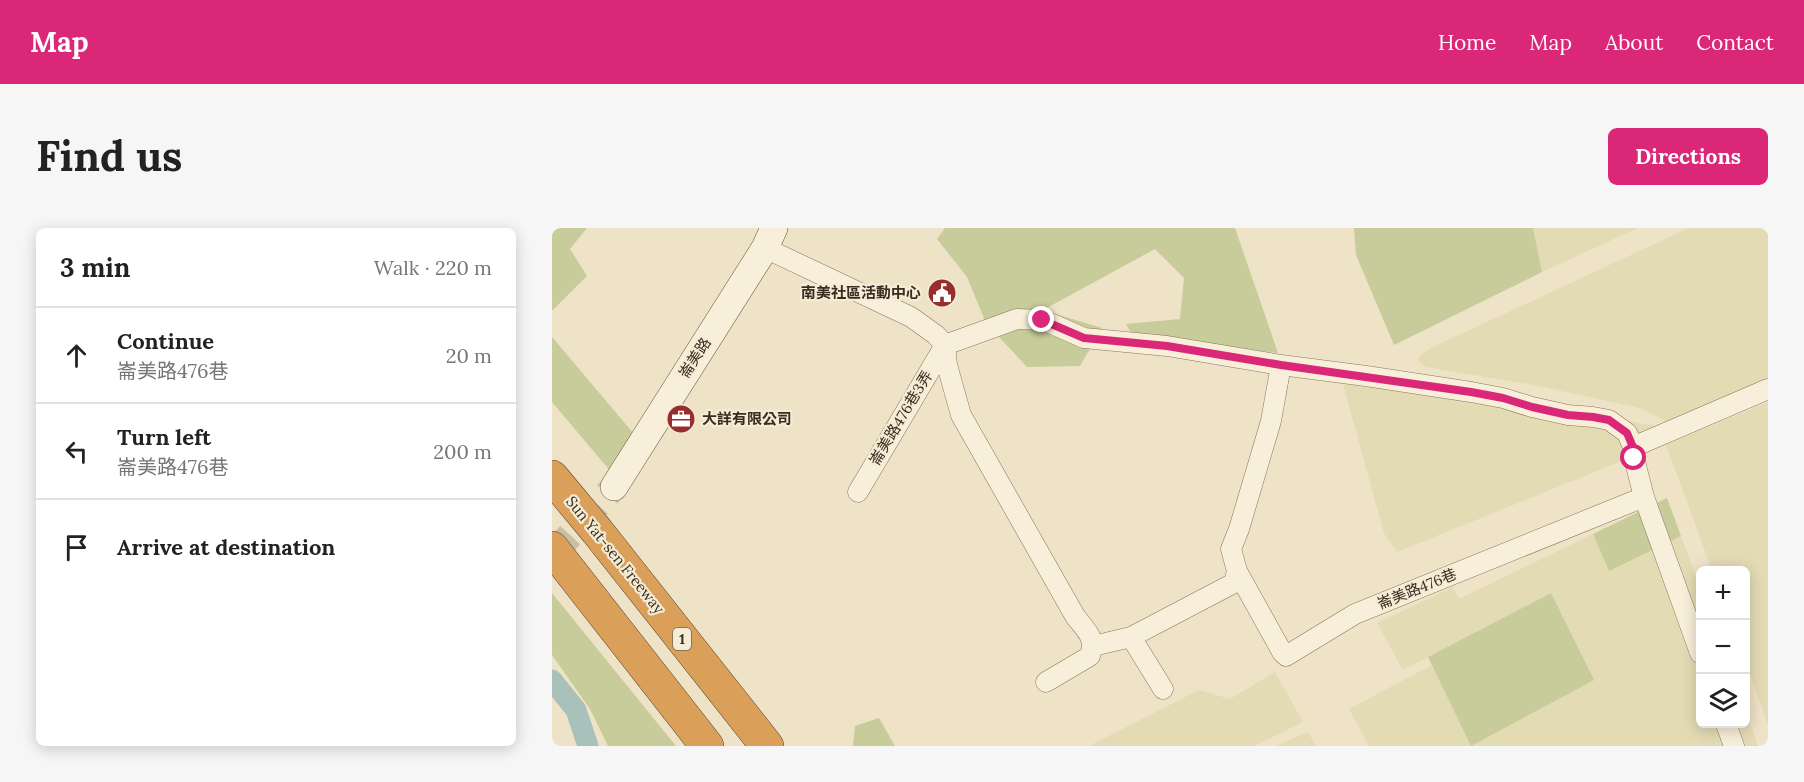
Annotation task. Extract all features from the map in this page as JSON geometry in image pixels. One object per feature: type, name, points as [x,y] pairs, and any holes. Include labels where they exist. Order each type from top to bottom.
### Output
[{"type":"highway","name":"Sun Yat-sen Freeway","points":[[552,477],[767,746]]},
{"type":"highway","points":[[552,548],[707,746]]},
{"type":"street","points":[[770,238],[911,318],[936,335],[945,345],[947,365],[961,415],[1075,616],[1092,638],[1093,646],[1090,656],[1046,682]]},
{"type":"street","name":"崙美路","points":[[614,487],[770,238]]},
{"type":"street","points":[[945,345],[1017,319],[1042,320],[1084,338],[1167,346],[1471,392],[1568,415],[1609,420],[1627,433],[1633,447],[1644,497],[1696,639]]},
{"type":"street","name":"崙美路476巷3弄","points":[[858,492],[945,345]]},
{"type":"street","name":"崙美路476巷","points":[[1281,365],[1271,421],[1231,549],[1237,572],[1286,656],[1355,614],[1644,497]]},
{"type":"street","points":[[1633,447],[1768,389]]},
{"type":"street","points":[[1093,646],[1131,637],[1234,583],[1237,572]]},
{"type":"street","points":[[1131,637],[1163,689]]},
{"type":"street","points":[[1728,728],[1734,746]]},
{"type":"shaded area","points":[[1533,228],[1638,228],[1542,272]]},
{"type":"shaded area","points":[[1689,228],[1768,228],[1768,386],[1672,425],[1635,407],[1534,385],[1425,367],[1418,360],[1422,354],[1433,347]]},
{"type":"shaded area","points":[[1339,370],[1656,426],[1649,450],[1397,552],[1384,533]]},
{"type":"shaded area","points":[[1768,402],[1768,725],[1750,674],[1750,566],[1711,566],[1666,445]]},
{"type":"shaded area","points":[[1593,534],[1609,570],[1681,536],[1696,578],[1696,728],[1750,728],[1750,723],[1758,746],[1369,746],[1349,709],[1432,665],[1471,745],[1551,593],[1403,670],[1377,623],[1453,587],[1459,599]]},
{"type":"shaded area","points":[[1275,672],[1303,722],[1254,746],[1089,746],[1199,690],[1230,699]]},
{"type":"shaded area","points":[[1308,732],[1316,746],[1276,746]]},
{"type":"green space","points":[[552,228],[587,228],[570,249],[587,276],[552,311]]},
{"type":"green space","points":[[945,228],[1235,228],[1278,353],[1132,335],[1126,324],[1180,319],[1184,278],[1155,249],[1043,310],[1102,328],[1080,366],[1027,367],[986,323],[967,277],[937,239]]},
{"type":"green space","points":[[1354,228],[1533,228],[1542,272],[1394,345],[1356,255]]},
{"type":"green space","points":[[552,337],[645,447],[617,479],[552,402]]},
{"type":"green space","points":[[1667,498],[1681,536],[1609,571],[1593,534]]},
{"type":"green space","points":[[552,593],[676,746],[608,746],[590,709],[552,655]]},
{"type":"green space","points":[[1551,593],[1594,680],[1471,746],[1428,657]]},
{"type":"green space","points":[[879,718],[895,746],[853,746],[855,726]]},
{"type":"waterway","points":[[552,680],[576,710],[588,746]]},
{"type":"tunnel","points":[[552,555],[614,487]]},
{"type":"place","name":"南美社區活動中心","points":[[942,293]]},
{"type":"place","name":"大詳有限公司","points":[[681,419]]},
{"type":"route","points":[[1042,320],[1084,338],[1167,346],[1471,392],[1568,415],[1609,420],[1627,433],[1633,447],[1634,458]]}]
